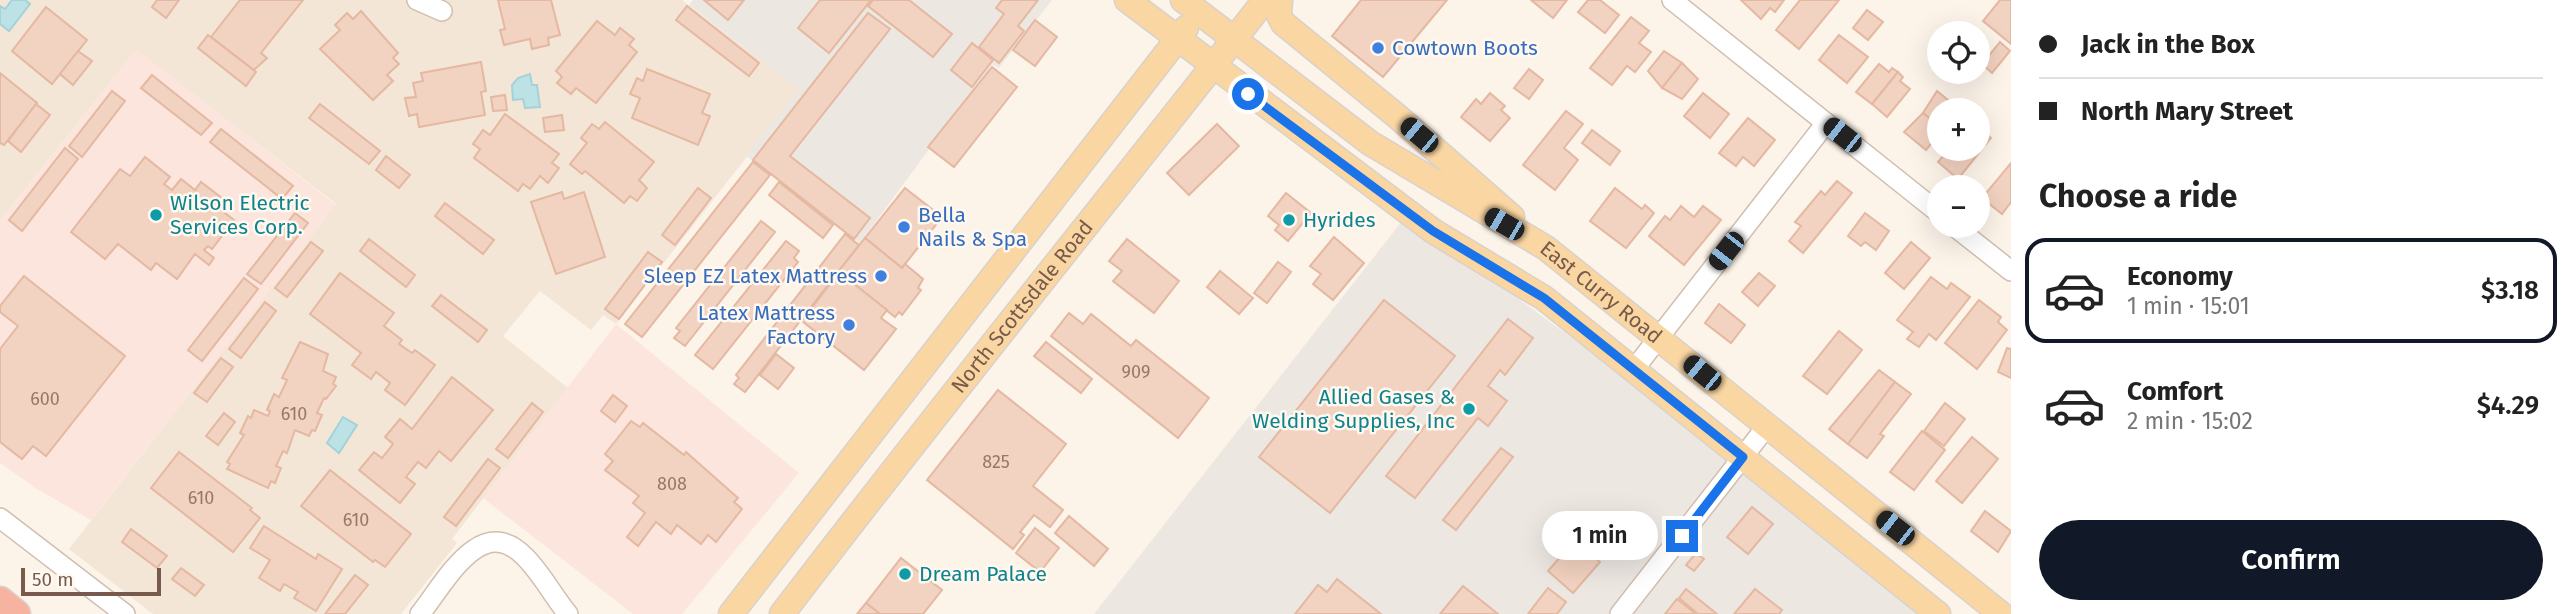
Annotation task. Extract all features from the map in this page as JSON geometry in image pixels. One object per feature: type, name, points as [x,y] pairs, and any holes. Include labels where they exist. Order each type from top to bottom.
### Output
[{"type":"highway","points":[[0,601],[16,614]]},
{"type":"main road","name":"East Curry Road","points":[[1127,0],[1433,231],[1544,298],[1635,368],[1938,614]]},
{"type":"main road","name":"North Scottsdale Road","points":[[782,614],[884,480],[1265,0]]},
{"type":"main road","points":[[1280,0],[1279,15],[1283,23],[1449,160],[1546,248]]},
{"type":"main road","name":"East Curry Road","points":[[1197,4],[1234,40],[1370,143],[1546,248],[2001,614]]},
{"type":"main road","name":"North Scottsdale Road","points":[[731,614],[1177,39],[1197,4]]},
{"type":"main road","points":[[750,614],[765,589],[780,549]]},
{"type":"street","points":[[417,0],[442,11]]},
{"type":"street","points":[[1672,0],[1927,203]]},
{"type":"street","points":[[1635,368],[1826,123]]},
{"type":"street","points":[[1969,238],[2011,271]]},
{"type":"street","points":[[1620,614],[1767,426]]},
{"type":"street","points":[[0,518],[125,614]]},
{"type":"street","points":[[420,614],[471,549],[485,542],[496,542],[508,544],[525,557],[568,614]]},
{"type":"shaded area","points":[[0,0],[682,0],[800,89],[616,324],[603,315],[591,330],[540,291],[503,336],[568,388],[452,539],[457,543],[401,614],[153,614],[69,549],[336,204],[136,50],[0,221]]},
{"type":"shaded area","points":[[693,0],[1052,0],[999,68],[992,64],[860,243],[745,155],[800,89],[689,5]]},
{"type":"shaded area","points":[[136,49],[336,205],[91,520],[37,489],[0,463],[0,221]]},
{"type":"shaded area","points":[[1406,216],[1660,403],[1921,614],[1094,614]]},
{"type":"shaded area","points":[[616,324],[799,473],[682,614],[633,614],[483,498]]},
{"type":"water","points":[[12,0],[25,0],[30,4],[9,31],[0,24],[0,6],[5,9]]},
{"type":"water","points":[[530,74],[532,85],[537,85],[540,107],[525,108],[523,99],[513,100],[512,85],[518,78]]},
{"type":"water","points":[[343,417],[357,425],[339,453],[327,443]]},
{"type":"building","points":[[157,0],[179,0],[166,18],[152,7]]},
{"type":"building","points":[[240,0],[303,0],[261,53],[267,58],[254,70],[211,37]]},
{"type":"building","points":[[498,0],[551,0],[560,35],[548,38],[549,45],[532,49],[530,39],[504,45],[500,30],[505,29]]},
{"type":"building","points":[[704,0],[744,0],[728,20]]},
{"type":"building","points":[[820,0],[871,0],[829,53],[798,28]]},
{"type":"building","points":[[873,0],[909,0],[952,34],[933,57],[868,6]]},
{"type":"building","points":[[1002,0],[1038,0],[1018,26],[1024,31],[999,63],[979,47],[1004,14],[996,8]]},
{"type":"building","name":"Cowtown Boots","points":[[1361,0],[1447,0],[1383,77],[1332,36]]},
{"type":"building","points":[[1531,0],[1567,0],[1553,18]]},
{"type":"building","points":[[1588,0],[1600,0],[1619,15],[1605,33],[1578,12]]},
{"type":"building","points":[[1741,0],[1784,0],[1775,12],[1770,8],[1761,19]]},
{"type":"building","points":[[1800,0],[1839,0],[1799,49],[1776,30]]},
{"type":"building","points":[[2000,0],[2011,0],[2011,44],[1990,27],[1990,21],[1983,21]]},
{"type":"building","points":[[687,6],[759,63],[749,76],[676,20]]},
{"type":"building","points":[[46,7],[87,40],[52,84],[12,51]]},
{"type":"building","points":[[1867,10],[1883,22],[1868,40],[1853,28]]},
{"type":"building","points":[[361,11],[398,53],[393,58],[399,64],[387,75],[393,81],[373,100],[320,49],[340,30],[335,25],[347,13],[353,19]]},
{"type":"building","points":[[868,13],[890,29],[790,156],[870,218],[854,239],[753,160]]},
{"type":"building","points":[[1631,17],[1649,31],[1639,43],[1651,52],[1635,72],[1627,66],[1612,85],[1590,68]]},
{"type":"building","points":[[1035,20],[1057,37],[1035,66],[1013,50]]},
{"type":"building","points":[[597,21],[615,35],[620,28],[634,39],[629,45],[637,52],[596,103],[576,88],[571,94],[557,83],[562,77],[556,71]]},
{"type":"building","points":[[208,35],[256,72],[246,86],[198,48]]},
{"type":"building","points":[[1839,35],[1868,57],[1847,83],[1819,60]]},
{"type":"building","points":[[2000,42],[2010,51],[1992,73],[1990,54]]},
{"type":"building","points":[[972,43],[993,60],[972,87],[951,70]]},
{"type":"building","points":[[78,51],[92,61],[73,85],[60,74]]},
{"type":"building","points":[[1664,51],[1682,63],[1662,88],[1648,71]]},
{"type":"building","points":[[481,62],[486,91],[481,92],[485,115],[419,127],[417,114],[409,116],[405,98],[416,97],[413,83],[423,81],[421,73]]},
{"type":"building","points":[[1682,63],[1698,79],[1682,99],[1662,88]]},
{"type":"building","points":[[1879,64],[1889,72],[1892,68],[1898,72],[1872,104],[1856,92]]},
{"type":"building","points":[[992,67],[1017,87],[954,167],[928,147]]},
{"type":"building","points":[[647,69],[710,94],[702,113],[710,116],[698,145],[632,118],[640,98],[630,94],[637,78],[643,81]]},
{"type":"building","points":[[1529,69],[1543,80],[1529,99],[1514,88]]},
{"type":"building","points":[[1898,72],[1903,77],[1900,81],[1910,89],[1887,117],[1872,104]]},
{"type":"building","points":[[0,73],[37,103],[4,145],[0,143]]},
{"type":"building","points":[[152,75],[212,123],[201,135],[141,88]]},
{"type":"building","points":[[112,91],[125,101],[82,157],[69,146]]},
{"type":"building","points":[[1937,91],[1946,98],[1933,98]]},
{"type":"building","points":[[1490,93],[1505,106],[1501,110],[1510,118],[1490,141],[1461,117],[1476,99],[1481,104]]},
{"type":"building","points":[[1703,93],[1729,114],[1710,138],[1684,116]]},
{"type":"building","points":[[505,95],[507,110],[493,111],[491,97]]},
{"type":"building","points":[[36,104],[50,115],[21,152],[8,141]]},
{"type":"building","points":[[320,104],[380,151],[369,164],[309,118]]},
{"type":"building","points":[[1566,111],[1583,124],[1564,148],[1578,160],[1555,190],[1523,165]]},
{"type":"building","points":[[1923,113],[1927,116],[1927,149],[1926,150],[1904,132]]},
{"type":"building","points":[[505,114],[559,154],[552,163],[559,168],[548,183],[540,176],[530,189],[523,184],[518,191],[474,158],[480,149],[473,144],[483,130],[490,135]]},
{"type":"building","points":[[562,115],[564,130],[545,132],[543,118]]},
{"type":"building","points":[[1748,118],[1775,140],[1754,166],[1743,157],[1736,166],[1719,153]]},
{"type":"building","points":[[605,122],[654,162],[639,180],[647,188],[637,201],[630,196],[624,203],[585,171],[582,174],[570,164],[587,143],[581,138],[592,124],[599,129]]},
{"type":"building","points":[[1217,124],[1239,146],[1189,195],[1167,173]]},
{"type":"building","points":[[221,129],[293,186],[282,199],[210,142]]},
{"type":"building","points":[[1592,130],[1620,151],[1610,165],[1582,143]]},
{"type":"building","points":[[65,148],[78,159],[22,231],[9,220]]},
{"type":"building","points":[[386,156],[410,175],[399,188],[376,170]]},
{"type":"building","name":"Wilson Electric Services Corp.","points":[[145,157],[170,177],[164,184],[172,190],[181,179],[195,190],[201,182],[227,202],[221,210],[234,220],[212,249],[208,246],[204,250],[214,258],[209,265],[195,254],[177,279],[156,263],[151,270],[118,244],[105,259],[71,232],[120,169],[130,176]]},
{"type":"building","points":[[1972,161],[1961,175],[1953,175],[1938,162]]},
{"type":"building","points":[[753,162],[770,175],[642,337],[625,324]]},
{"type":"building","points":[[2011,163],[2011,202],[2002,214],[1990,204],[1990,188]]},
{"type":"building","points":[[1837,181],[1852,193],[1803,253],[1789,241],[1801,226],[1795,222],[1821,191],[1825,195]]},
{"type":"building","points":[[779,182],[833,225],[823,238],[769,195]]},
{"type":"building","points":[[698,188],[711,198],[675,245],[662,235]]},
{"type":"building","name":"Bella Nails & Spa","points":[[905,188],[942,217],[902,268],[865,238]]},
{"type":"building","points":[[1615,188],[1642,209],[1645,205],[1654,213],[1626,248],[1590,221]]},
{"type":"building","points":[[562,192],[564,199],[584,192],[605,257],[556,274],[531,202]]},
{"type":"building","name":"Hyrides","points":[[1286,193],[1311,213],[1288,241],[1275,230],[1279,225],[1268,216]]},
{"type":"building","points":[[445,203],[494,240],[483,254],[435,216]]},
{"type":"building","points":[[1681,206],[1694,217],[1703,206],[1721,220],[1684,265],[1649,236],[1665,216],[1670,220]]},
{"type":"building","points":[[295,213],[308,223],[261,284],[247,274]]},
{"type":"building","points":[[1865,213],[1889,231],[1876,250],[1865,242],[1861,246],[1848,236]]},
{"type":"building","points":[[761,221],[775,232],[685,346],[674,338],[680,331],[676,328]]},
{"type":"building","points":[[845,234],[859,245],[745,392],[734,384],[739,378],[736,375]]},
{"type":"building","points":[[1334,237],[1364,263],[1333,300],[1313,284],[1321,274],[1310,266]]},
{"type":"building","name":"Sleep EZ Latex Mattress","points":[[865,238],[902,268],[905,264],[923,279],[918,288],[921,290],[902,315],[899,312],[895,317],[838,272]]},
{"type":"building","points":[[369,239],[415,275],[406,287],[360,251]]},
{"type":"building","points":[[1127,239],[1179,281],[1154,313],[1113,281],[1122,271],[1109,261]]},
{"type":"building","points":[[786,241],[799,251],[794,258],[798,262],[713,369],[695,355]]},
{"type":"building","points":[[311,242],[323,251],[287,297],[275,288]]},
{"type":"building","points":[[1911,242],[1930,258],[1904,289],[1885,273]]},
{"type":"building","points":[[648,252],[662,262],[619,319],[605,309]]},
{"type":"building","points":[[1278,262],[1291,272],[1267,303],[1254,293]]},
{"type":"building","points":[[1220,271],[1253,298],[1239,314],[1207,287]]},
{"type":"building","name":"Latex Mattress Factory","points":[[839,272],[887,310],[881,318],[896,329],[864,370],[802,321]]},
{"type":"building","points":[[340,273],[394,313],[384,326],[402,340],[399,344],[412,353],[415,350],[435,365],[405,405],[385,390],[390,383],[376,372],[371,379],[352,365],[361,353],[310,314]]},
{"type":"building","points":[[1759,273],[1775,286],[1758,306],[1742,292]]},
{"type":"building","points":[[24,276],[125,356],[46,456],[33,446],[22,459],[0,442],[0,349],[18,326],[0,312],[0,306]]},
{"type":"building","points":[[1931,277],[1947,289],[1951,283],[1970,297],[1936,340],[1929,334],[1919,347],[1907,339],[1913,332],[1897,320]]},
{"type":"building","points":[[244,278],[258,289],[202,361],[188,350]]},
{"type":"building","points":[[441,295],[487,330],[478,342],[432,306]]},
{"type":"building","points":[[1384,300],[1455,356],[1330,513],[1259,457]]},
{"type":"building","points":[[1979,300],[2001,317],[1998,322],[2007,330],[1977,369],[1945,343]]},
{"type":"building","points":[[265,302],[276,311],[241,358],[229,349]]},
{"type":"building","points":[[1719,304],[1745,325],[1731,343],[1705,323]]},
{"type":"building","points":[[1069,313],[1083,324],[1091,314],[1131,346],[1136,340],[1209,398],[1178,438],[1051,336]]},
{"type":"building","name":"Allied Gases & Welding Supplies, Inc","points":[[1508,319],[1533,338],[1505,375],[1500,370],[1488,386],[1507,401],[1488,426],[1478,418],[1415,498],[1386,476]]},
{"type":"building","points":[[1839,331],[1862,350],[1827,394],[1803,376]]},
{"type":"building","points":[[300,342],[328,354],[323,371],[336,377],[333,384],[336,386],[326,399],[324,398],[317,413],[322,415],[315,431],[312,430],[309,436],[295,430],[287,453],[283,451],[276,466],[281,468],[275,483],[271,481],[268,488],[227,469],[230,464],[227,462],[244,435],[240,433],[248,416],[251,418],[254,410],[268,416],[270,411],[267,410],[274,394],[279,397],[287,380],[282,378]]},
{"type":"building","points":[[1046,342],[1092,379],[1081,393],[1034,356]]},
{"type":"building","points":[[2007,348],[2011,349],[2011,378],[1998,372]]},
{"type":"building","points":[[776,354],[794,368],[778,389],[760,375]]},
{"type":"building","points":[[221,358],[233,367],[207,402],[194,393]]},
{"type":"building","points":[[1879,370],[1895,382],[1848,444],[1829,429]]},
{"type":"building","points":[[452,377],[493,410],[451,461],[439,451],[426,468],[418,462],[406,477],[415,484],[400,503],[359,470],[374,452],[382,458],[393,444],[385,437],[400,419],[412,429]]},
{"type":"building","points":[[1895,382],[1911,394],[1880,434],[1884,436],[1867,458],[1848,444]]},
{"type":"building","points":[[998,390],[1066,444],[1033,486],[1063,510],[1050,527],[1034,515],[1020,532],[1024,535],[1013,549],[927,480]]},
{"type":"building","points":[[613,395],[627,406],[615,422],[601,411]]},
{"type":"building","points":[[532,403],[543,412],[508,458],[496,449]]},
{"type":"building","points":[[1945,403],[1965,419],[1944,446],[1924,431]]},
{"type":"building","points":[[224,413],[235,422],[218,445],[206,436]]},
{"type":"building","points":[[631,421],[640,427],[643,423],[684,455],[686,452],[738,498],[734,502],[742,509],[716,542],[708,535],[701,544],[677,525],[671,534],[656,522],[638,546],[627,537],[645,513],[633,503],[639,496],[605,470],[613,461],[605,454]]},
{"type":"building","points":[[1922,431],[1945,450],[1914,490],[1890,472]]},
{"type":"building","points":[[1972,437],[1998,459],[1962,503],[1936,481]]},
{"type":"building","points":[[1501,448],[1513,457],[1456,530],[1443,520]]},
{"type":"building","points":[[179,452],[252,508],[250,510],[260,518],[233,552],[151,488]]},
{"type":"building","points":[[488,459],[500,468],[456,526],[444,517]]},
{"type":"building","points":[[330,470],[411,534],[385,567],[375,560],[373,562],[301,506]]},
{"type":"building","points":[[1752,507],[1773,524],[1748,554],[1727,537]]},
{"type":"building","points":[[1985,511],[2011,531],[1998,552],[1971,531]]},
{"type":"building","points":[[1069,516],[1108,549],[1094,566],[1055,533]]},
{"type":"building","points":[[264,526],[316,559],[318,554],[342,569],[316,611],[294,598],[298,592],[284,584],[280,591],[259,578],[270,560],[250,548]]},
{"type":"building","points":[[1035,528],[1059,548],[1040,572],[1016,553]]},
{"type":"building","points":[[131,529],[167,556],[157,568],[122,542]]},
{"type":"building","points":[[1575,540],[1600,562],[1573,593],[1548,571]]},
{"type":"building","points":[[1696,553],[1704,559],[1694,571],[1686,565]]},
{"type":"building","name":"Dream Palace","points":[[901,558],[942,590],[923,614],[880,614],[866,603]]},
{"type":"building","points":[[181,568],[204,585],[195,596],[172,579]]},
{"type":"building","points":[[355,575],[368,585],[345,614],[325,614]]},
{"type":"building","points":[[1337,579],[1381,614],[1295,614],[1318,585],[1327,592]]},
{"type":"building","points":[[1463,586],[1498,614],[1440,614]]},
{"type":"building","points":[[1548,588],[1566,602],[1557,614],[1528,614]]},
{"type":"building","points":[[1686,589],[1717,614],[1698,614],[1679,598]]},
{"type":"building","points":[[1755,589],[1782,610],[1779,614],[1734,614]]},
{"type":"building","points":[[1677,599],[1696,614],[1665,614]]},
{"type":"building","points":[[866,603],[880,614],[857,614]]},
{"type":"place","name":"Cowtown Boots","points":[[1378,48]]},
{"type":"place","name":"Wilson Electric Services Corp.","points":[[156,215]]},
{"type":"place","name":"Hyrides","points":[[1289,220]]},
{"type":"place","name":"Bella Nails & Spa","points":[[904,227]]},
{"type":"place","name":"Sleep EZ Latex Mattress","points":[[881,276]]},
{"type":"place","name":"Latex Mattress Factory","points":[[849,325]]},
{"type":"place","name":"Allied Gases & Welding Supplies, Inc","points":[[1469,409]]},
{"type":"place","name":"Dream Palace","points":[[905,574]]},
{"type":"route","points":[[1248,94],[1433,231],[1544,298],[1635,368],[1743,457],[1682,536]]}]
